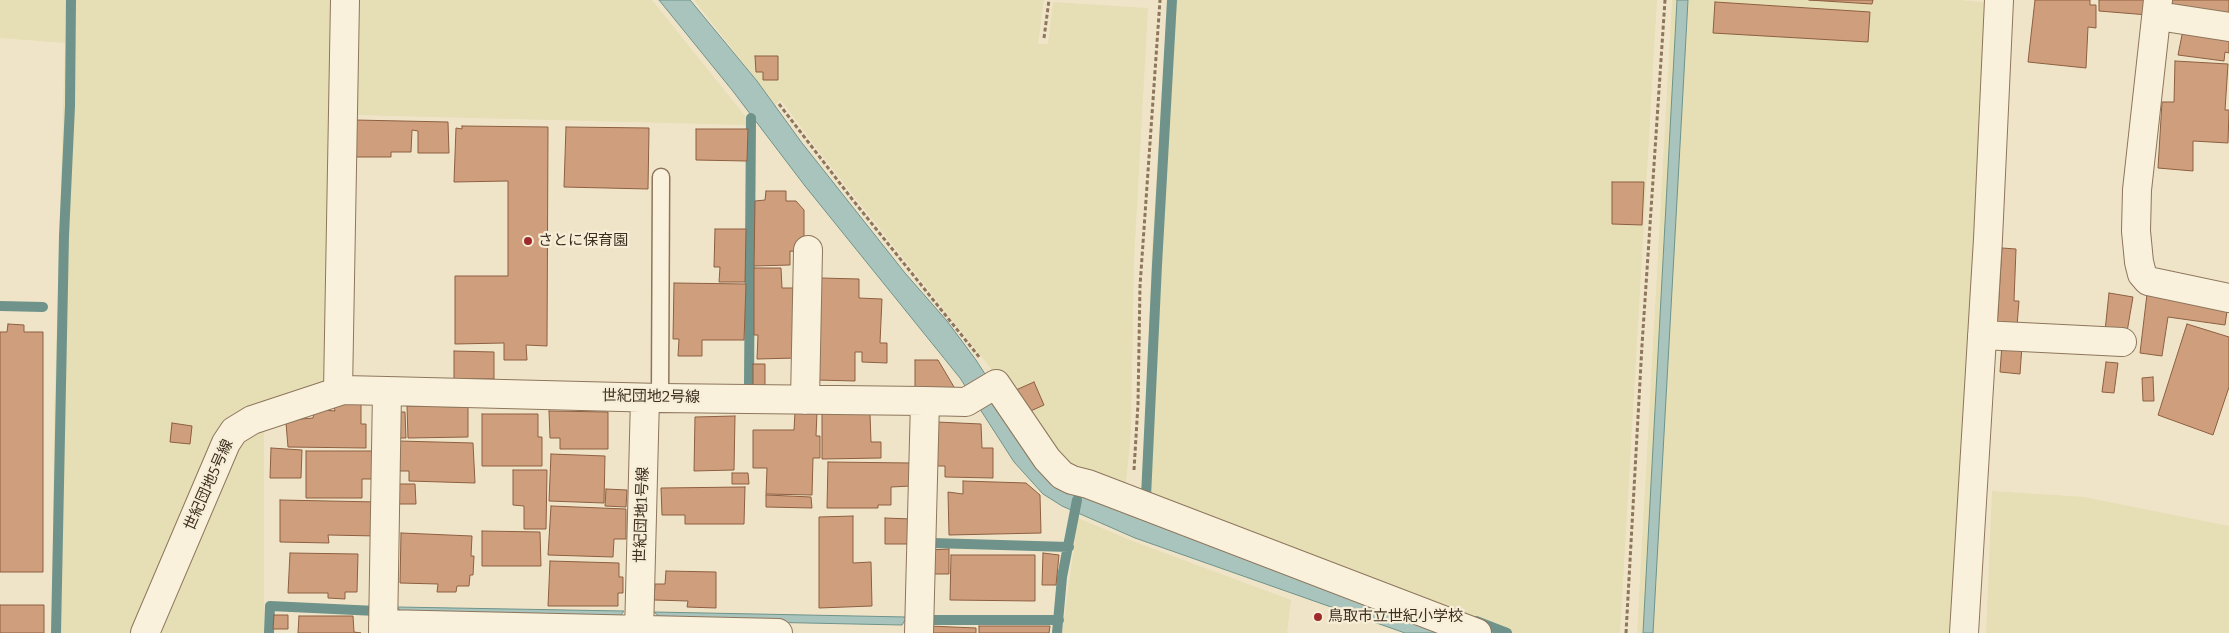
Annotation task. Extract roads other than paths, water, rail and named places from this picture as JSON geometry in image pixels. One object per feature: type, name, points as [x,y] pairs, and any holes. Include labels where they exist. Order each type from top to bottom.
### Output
[{"type":"street","points":[[338,391],[345,0]]},
{"type":"street","points":[[1964,633],[1982,335],[1999,0]]},
{"type":"street","points":[[2229,27],[2158,8],[2137,190],[2136,231],[2139,262],[2142,274],[2148,281],[2229,298]]},
{"type":"street","points":[[805,400],[808,250]]},
{"type":"street","points":[[1982,335],[2122,342]]},
{"type":"street","name":"世紀団地2号線","points":[[387,391],[653,398],[966,402],[996,384],[1036,446],[1062,475],[1477,633]]},
{"type":"street","name":"世紀団地5号線","points":[[145,633],[226,443],[234,431],[252,420],[338,391],[387,391]]},
{"type":"street","points":[[387,391],[383,628],[778,633]]},
{"type":"street","name":"世紀団地1号線","points":[[639,632],[653,398]]},
{"type":"street","points":[[919,633],[925,401]]},
{"type":"lane","points":[[653,398],[661,177]]},
{"type":"water","points":[[659,0],[690,0],[757,81],[802,143],[905,273],[947,321],[976,360],[1036,453],[1450,633],[1405,633],[1135,538],[1062,506],[1043,494],[1014,462],[960,378],[805,186],[732,90]]},
{"type":"water","points":[[1677,0],[1688,0],[1653,633],[1643,633]]},
{"type":"water","points":[[397,607],[624,611],[618,619],[406,616]]},
{"type":"water","points":[[654,612],[907,617],[902,625],[663,620]]},
{"type":"waterway","points":[[56,633],[64,236],[70,106],[71,0]]},
{"type":"waterway","points":[[1154,499],[1146,496],[1172,0]]},
{"type":"waterway","points":[[749,384],[751,118]]},
{"type":"waterway","points":[[0,306],[43,307]]},
{"type":"waterway","points":[[1057,633],[1062,577],[1077,500]]},
{"type":"waterway","points":[[932,543],[1069,547]]},
{"type":"waterway","points":[[269,633],[270,606],[376,611]]},
{"type":"waterway","points":[[927,620],[1059,620]]},
{"type":"waterway","points":[[1476,621],[1507,633]]},
{"type":"place","name":"さとに保育園","points":[[528,241]]},
{"type":"place","name":"鳥取市立世紀小学校","points":[[1318,617]]}]
